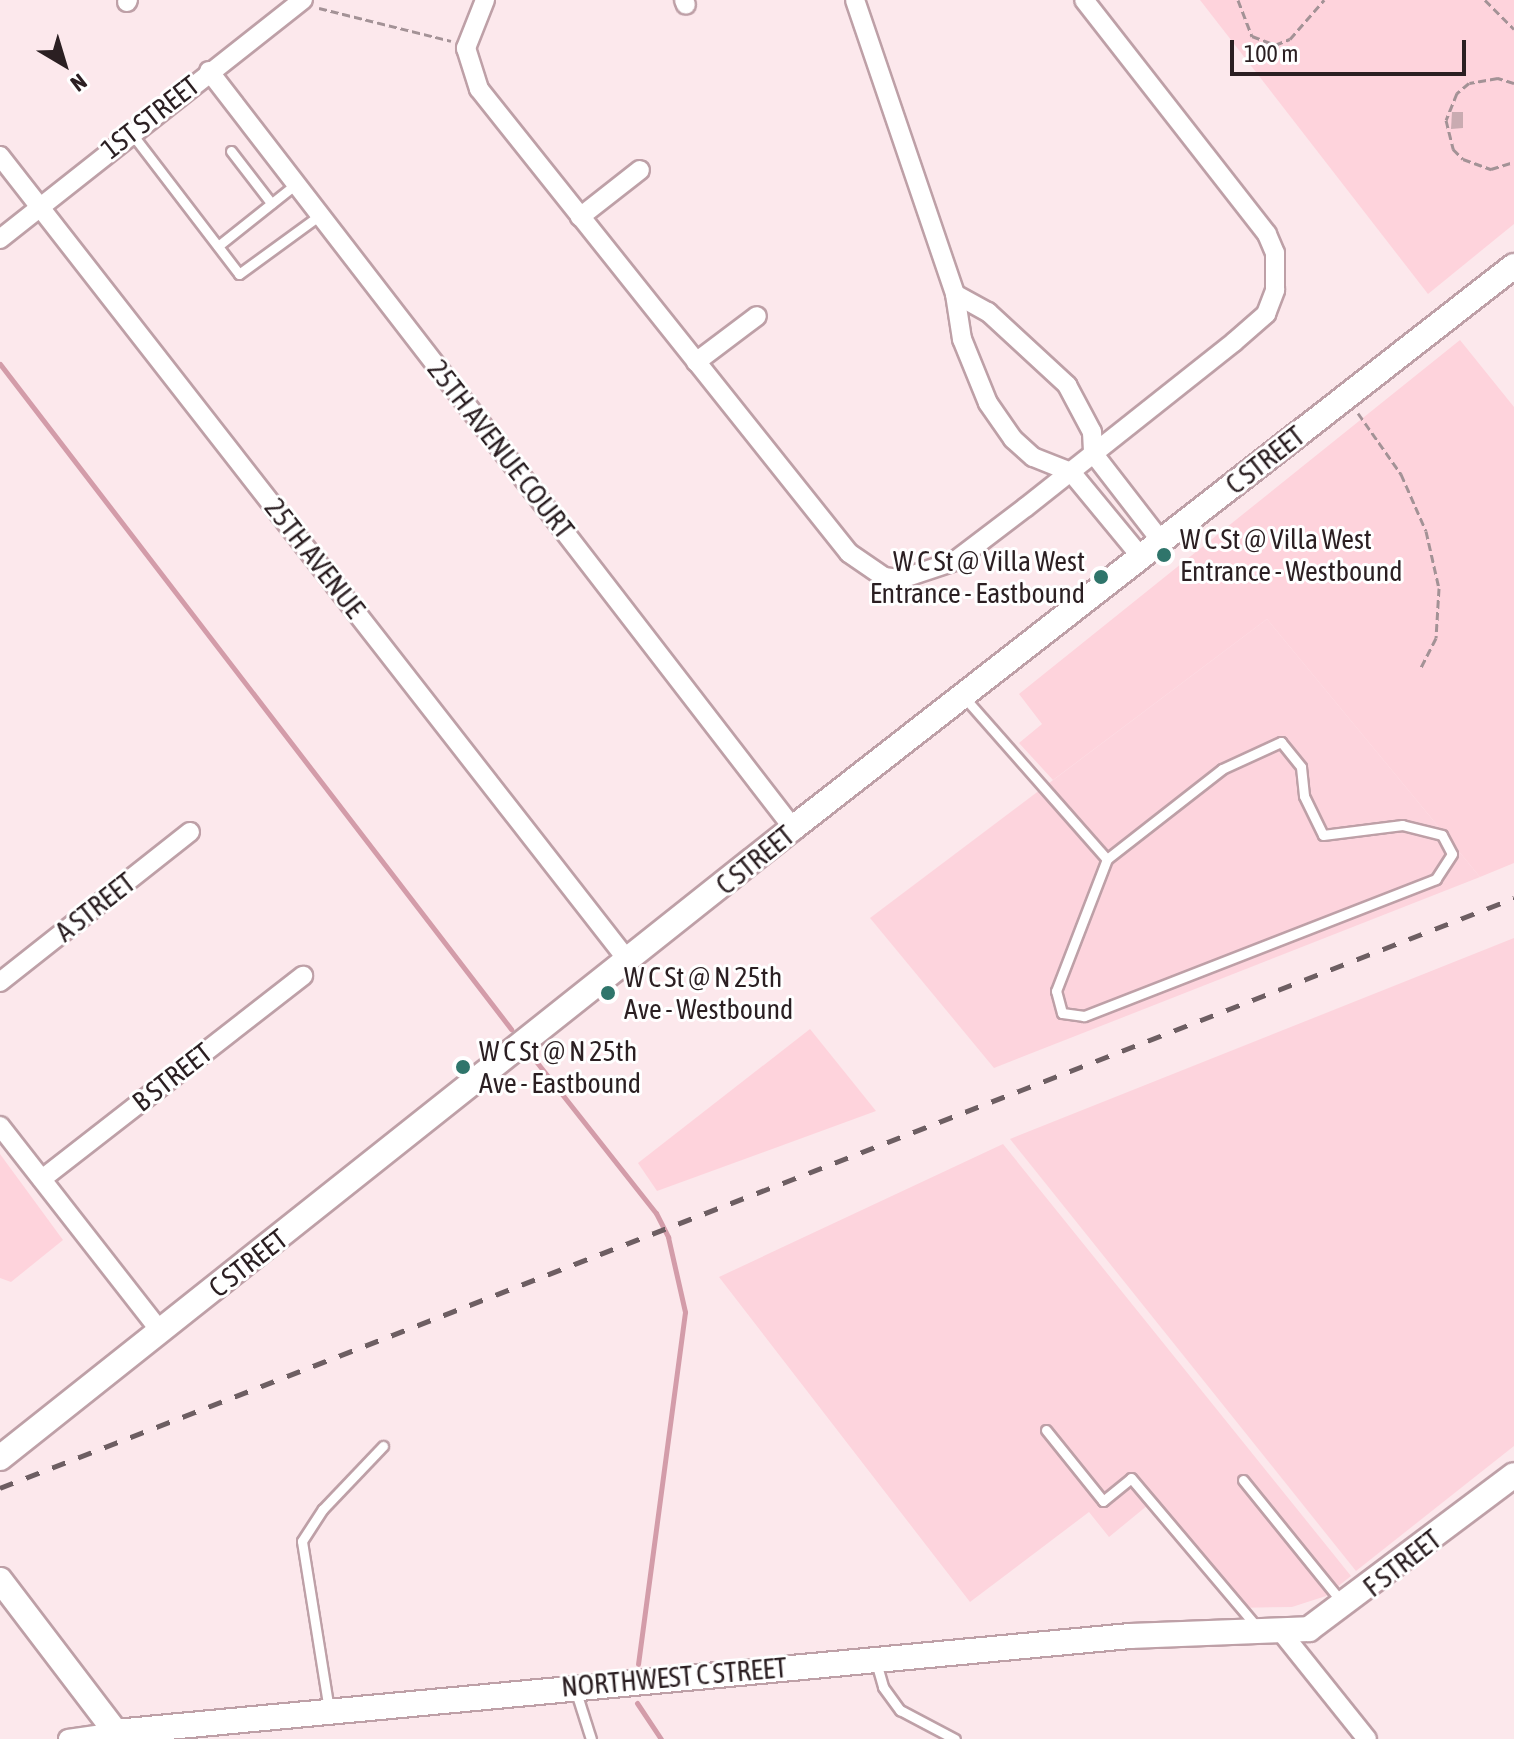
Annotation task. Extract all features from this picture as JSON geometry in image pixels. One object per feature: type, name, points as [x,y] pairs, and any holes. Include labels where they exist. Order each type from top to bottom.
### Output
[{"type":"street","points":[[485,0],[466,44],[479,89],[849,553],[884,577],[911,579],[955,561],[1071,472],[1266,314],[1277,268],[1267,234],[1084,0]]},
{"type":"street","points":[[855,0],[955,294],[964,347],[998,420],[1033,457],[1071,472],[1141,557]]},
{"type":"street","name":"1ST STREET","points":[[0,239],[37,204],[209,71],[310,4]]},
{"type":"street","name":"25TH AVENUE COURT","points":[[209,71],[793,828]]},
{"type":"street","name":"25TH AVENUE","points":[[0,156],[629,962]]},
{"type":"street","points":[[580,217],[640,170]]},
{"type":"street","name":"C STREET","points":[[0,1458],[629,962],[793,828],[1514,266]]},
{"type":"street","points":[[955,294],[988,312],[1051,366],[1083,409],[1093,453],[1161,541]]},
{"type":"street","points":[[696,362],[757,316]]},
{"type":"street","name":"A STREET","points":[[0,982],[190,832]]},
{"type":"street","name":"B STREET","points":[[42,1179],[303,976]]},
{"type":"street","points":[[0,1126],[161,1332]]},
{"type":"street","name":"F STREET","points":[[1271,1633],[1309,1629],[1346,1607],[1514,1475]]},
{"type":"street","points":[[0,1580],[116,1732]]},
{"type":"street","name":"NORTHWEST C STREET","points":[[68,1739],[329,1710],[875,1659],[1207,1630],[1271,1633]]},
{"type":"street","points":[[1271,1633],[1367,1739]]},
{"type":"lane","points":[[131,132],[239,274],[246,273],[320,215]]},
{"type":"lane","points":[[231,151],[271,203]]},
{"type":"lane","points":[[218,246],[296,184]]},
{"type":"lane","points":[[964,697],[1107,859]]},
{"type":"lane","points":[[1281,742],[1301,767],[1304,796],[1323,835],[1402,825],[1442,835],[1452,854],[1436,879],[1084,1016],[1062,1013],[1056,991],[1107,859],[1222,769],[1281,742]]},
{"type":"lane","points":[[1046,1430],[1103,1501],[1131,1478],[1271,1633]]},
{"type":"lane","points":[[329,1710],[302,1541],[323,1509],[383,1446]]},
{"type":"lane","points":[[1243,1480],[1346,1607]]},
{"type":"lane","points":[[875,1659],[883,1687],[900,1710],[955,1739]]},
{"type":"lane","points":[[574,1686],[591,1739]]},
{"type":"path","points":[[1238,0],[1252,36],[1275,45],[1290,39],[1324,0]]},
{"type":"path","points":[[1485,0],[1514,29]]},
{"type":"path","points":[[310,4],[466,44]]},
{"type":"path","points":[[1514,83],[1483,78],[1469,83],[1457,93],[1446,120],[1447,135],[1463,159],[1491,169],[1514,162]]},
{"type":"path","points":[[1346,397],[1401,474],[1426,531],[1439,588],[1436,638],[1421,668]]},
{"type":"shaded area","points":[[1200,0],[1514,0],[1514,224],[1428,294]]},
{"type":"shaded area","points":[[1460,340],[1514,407],[1514,863],[1480,877],[1267,619],[1053,780],[1019,743],[1042,724],[1019,694]]},
{"type":"shaded area","points":[[1267,619],[1480,877],[994,1068],[870,918]]},
{"type":"shaded area","points":[[1514,938],[1514,1446],[1356,1571],[1010,1139]]},
{"type":"shaded area","points":[[810,1029],[876,1111],[657,1191],[638,1163]]},
{"type":"shaded area","points":[[1003,1144],[1351,1576],[1326,1596],[1292,1607],[1233,1608],[1148,1505],[1109,1537],[1089,1512],[970,1602],[719,1277]]},
{"type":"shaded area","points":[[0,1154],[63,1240],[11,1282],[0,1278]]},
{"type":"building","points":[[1452,112],[1463,112],[1463,128],[1451,129]]},
{"type":"waterway","points":[[0,364],[511,1029]]},
{"type":"waterway","points":[[535,1060],[656,1213],[668,1237],[685,1312],[638,1664]]},
{"type":"waterway","points":[[637,1703],[661,1739]]},
{"type":"railway","points":[[0,1488],[1514,898]]},
{"type":"place","name":"W C St @ Villa West Entrance - Westbound","points":[[1164,555]]},
{"type":"place","name":"W C St @ Villa West Entrance - Eastbound","points":[[1101,577]]},
{"type":"place","name":"W C St @ N 25th Ave - Westbound","points":[[608,993]]},
{"type":"place","name":"W C St @ N 25th Ave - Eastbound","points":[[463,1067]]}]
